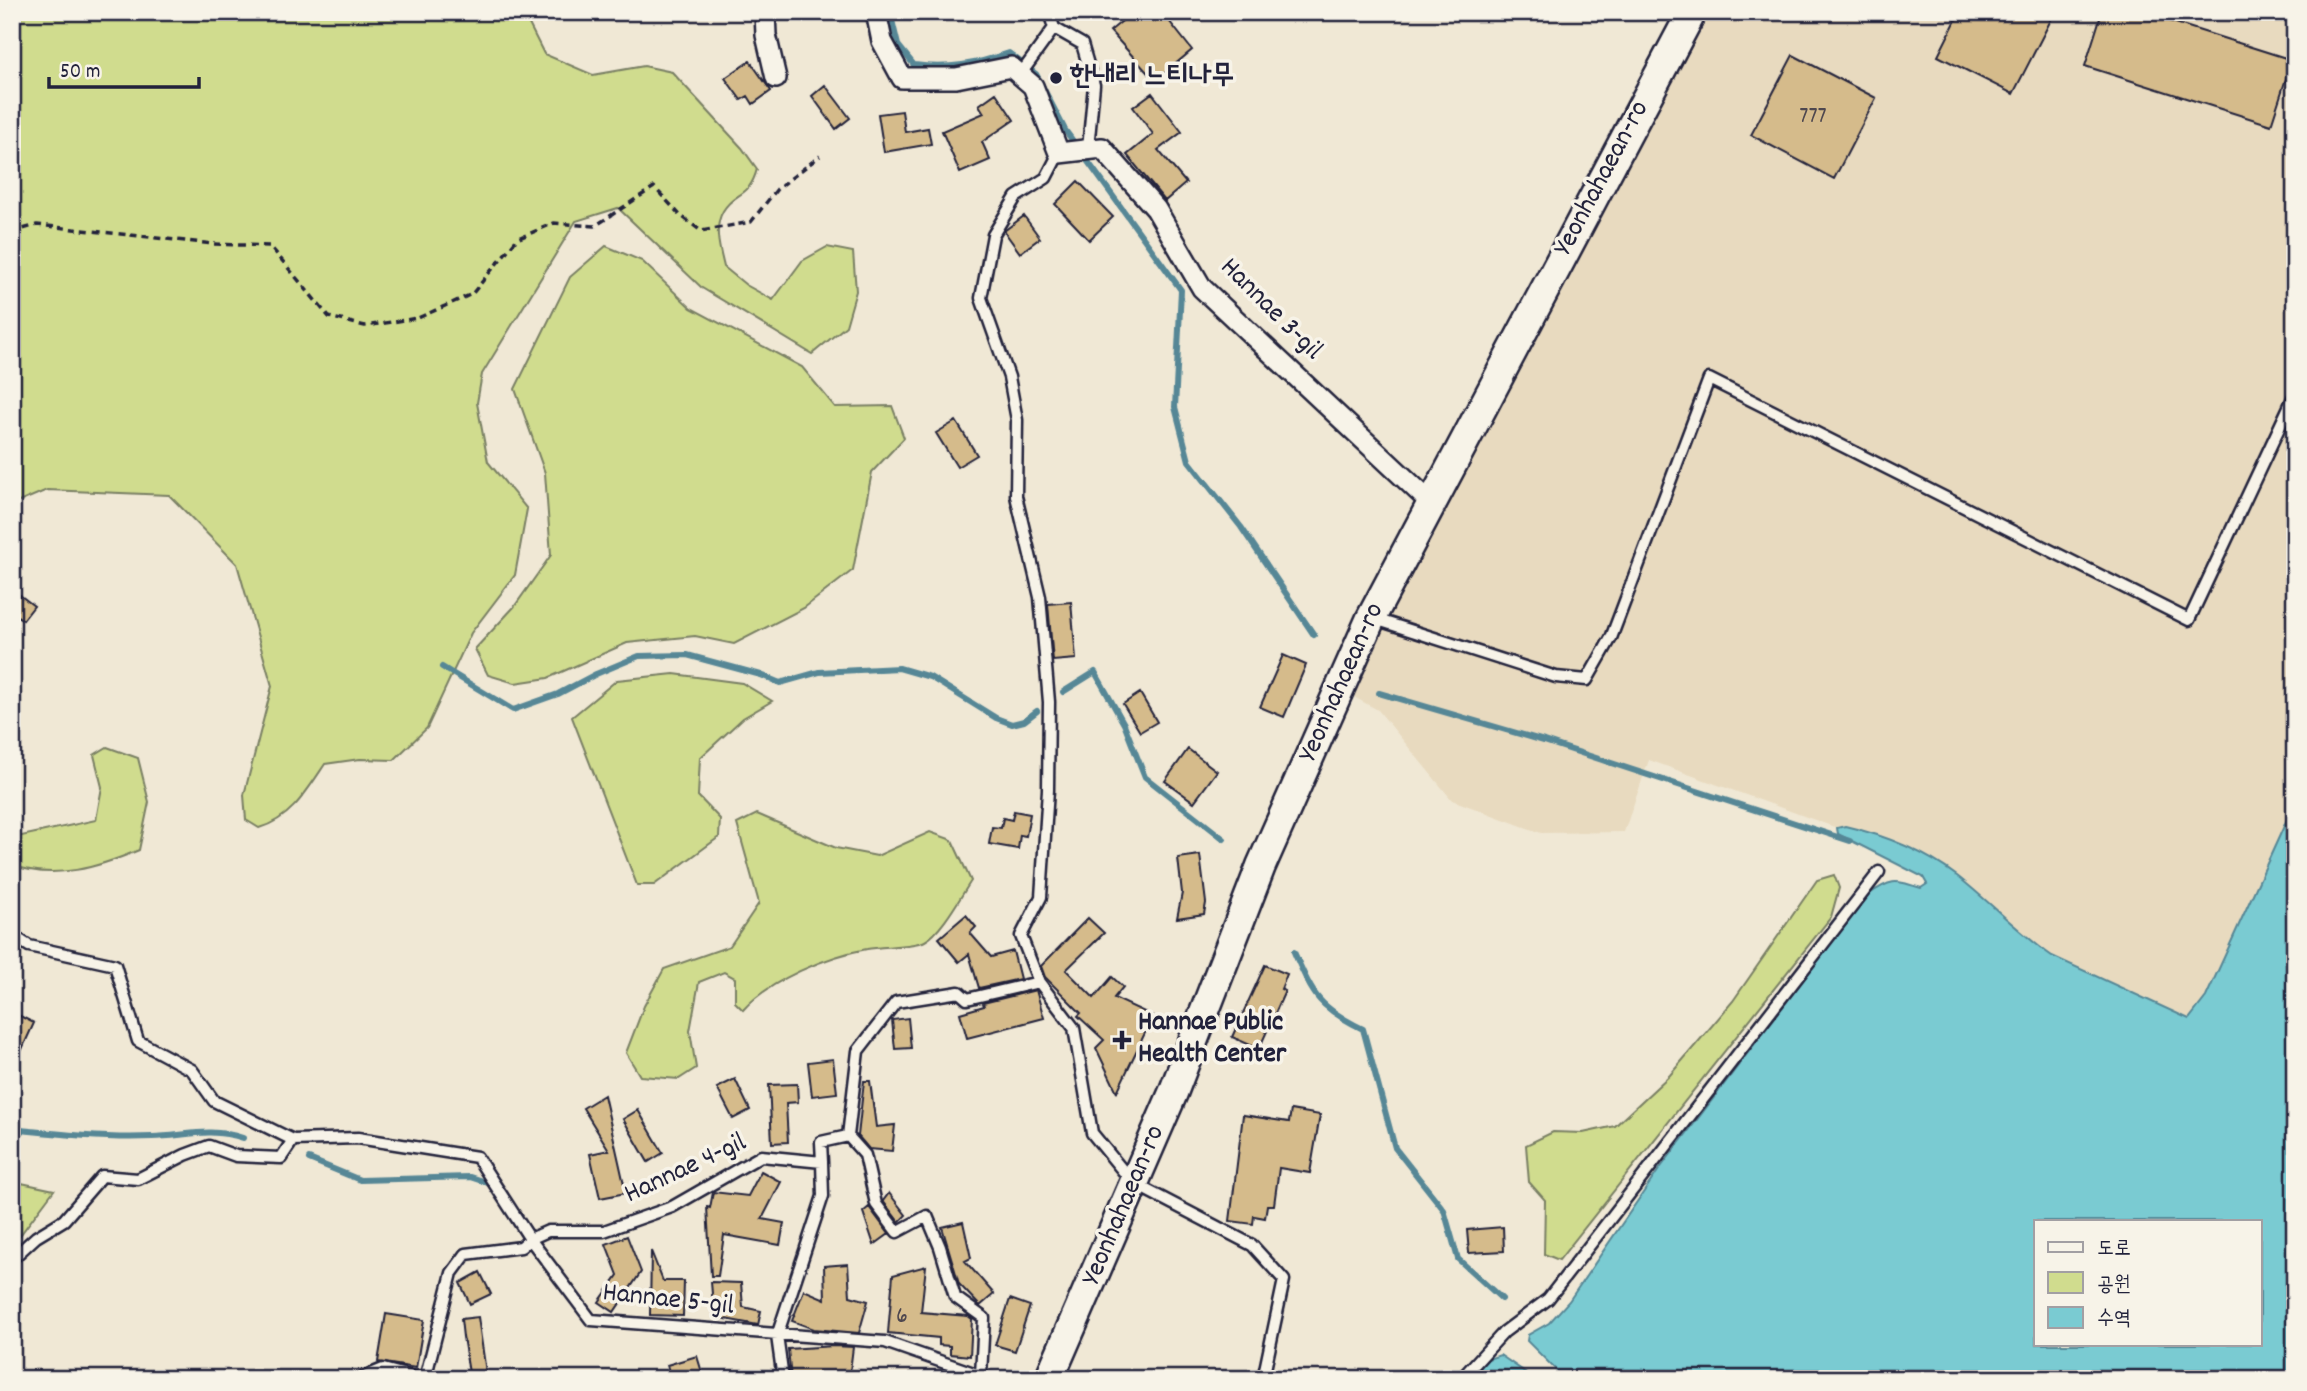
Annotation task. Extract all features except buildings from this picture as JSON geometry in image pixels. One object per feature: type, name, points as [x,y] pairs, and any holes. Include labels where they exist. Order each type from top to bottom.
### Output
[{"type":"street","points":[[765,12],[766,35],[776,78]]},
{"type":"street","points":[[876,12],[882,41],[902,78],[956,78],[1011,67],[1033,86],[1059,153],[1088,149]]},
{"type":"street","name":"Yeonhahaean-ro","points":[[1049,1379],[1173,1093],[1261,866],[1371,618],[1692,12]]},
{"type":"street","name":"Hannae 3-gil","points":[[1088,149],[1102,148],[1156,209],[1202,288],[1431,503]]},
{"type":"lane","points":[[1049,12],[1054,28],[1082,44],[1094,85],[1088,149]]},
{"type":"lane","points":[[1020,75],[1054,28]]},
{"type":"lane","points":[[1059,153],[1046,178],[1016,197],[993,235],[981,298],[1009,377],[1017,420],[1016,496],[1040,597],[1049,702],[1048,790],[1041,897],[1021,936],[1039,982],[1074,1028],[1093,1133],[1133,1183],[1252,1245],[1284,1280],[1264,1379]]},
{"type":"lane","points":[[1371,618],[1556,677],[1587,680],[1611,638],[1709,379],[2189,620],[2295,394]]},
{"type":"lane","points":[[1461,1379],[1504,1332],[1548,1299],[1879,872]]},
{"type":"lane","points":[[12,935],[29,946],[115,965],[138,1041],[192,1070],[214,1101],[293,1140],[358,1138],[477,1157],[530,1239],[521,1247],[467,1254],[452,1273],[423,1379],[383,1369],[359,1379]]},
{"type":"lane","points":[[981,1375],[984,1318],[955,1297],[940,1247],[927,1216],[897,1232],[876,1203],[865,1155],[848,1136],[859,1051],[896,1002],[959,992],[967,999],[1039,982]]},
{"type":"lane","points":[[783,1379],[777,1336],[823,1196],[821,1142],[848,1136]]},
{"type":"lane","points":[[12,1259],[36,1237],[64,1220],[102,1176],[138,1179],[209,1146],[236,1156],[281,1158],[293,1140]]},
{"type":"lane","name":"Hannae 4-gil","points":[[530,1239],[548,1231],[604,1231],[672,1207],[761,1156],[822,1162]]},
{"type":"lane","name":"Hannae 5-gil","points":[[530,1239],[591,1320],[885,1342],[991,1379]]},
{"type":"path","points":[[12,232],[37,225],[213,244],[270,246],[329,317],[365,326],[418,318],[472,294],[517,239],[554,223],[595,226],[654,187],[680,215],[701,230],[751,222],[777,189],[820,156]]},
{"type":"shaded area","points":[[1692,12],[2295,12],[2295,802],[2206,997],[2189,1019],[2052,956],[1955,875],[1897,841],[1845,826],[1837,828],[1649,760],[1624,832],[1541,833],[1452,800],[1378,710],[1339,689]]},
{"type":"green space","points":[[12,12],[523,12],[544,54],[593,75],[644,66],[672,72],[742,148],[757,169],[750,185],[732,200],[720,218],[718,239],[724,267],[746,285],[773,300],[802,261],[827,247],[853,252],[856,291],[846,326],[812,354],[702,288],[618,208],[576,221],[482,374],[477,403],[488,462],[527,509],[515,575],[471,633],[427,728],[394,760],[360,759],[325,764],[305,794],[289,811],[259,828],[246,820],[244,795],[272,686],[237,564],[169,495],[47,490],[12,505]]},
{"type":"green space","points":[[606,246],[642,261],[691,308],[802,367],[835,407],[892,406],[904,438],[872,472],[853,570],[804,608],[734,644],[695,636],[627,643],[548,678],[515,683],[488,675],[475,649],[514,607],[551,555],[545,473],[515,389],[570,277]]},
{"type":"green space","points":[[674,674],[742,683],[772,701],[743,718],[700,758],[698,796],[720,819],[719,837],[654,885],[637,885],[572,717],[617,680]]},
{"type":"green space","points":[[107,747],[138,758],[149,802],[139,850],[108,862],[60,872],[28,870],[12,865],[12,838],[96,820],[102,787],[94,755]]},
{"type":"green space","points":[[757,814],[836,848],[877,856],[930,832],[952,840],[971,881],[944,922],[925,941],[851,952],[817,963],[768,989],[743,1010],[735,1002],[735,978],[724,972],[699,982],[690,1031],[696,1068],[679,1079],[640,1076],[626,1053],[644,1006],[664,969],[730,946],[759,903],[737,824]]},
{"type":"green space","points":[[1834,875],[1839,888],[1831,917],[1559,1260],[1544,1254],[1545,1200],[1529,1182],[1526,1145],[1553,1132],[1583,1133],[1615,1126],[1670,1075],[1733,1001],[1817,880]]},
{"type":"green space","points":[[12,1181],[54,1190],[12,1246]]},
{"type":"water","points":[[2295,802],[2295,1379],[1565,1379],[1527,1341],[1528,1335],[1549,1323],[1569,1301],[1658,1171],[1868,895],[1888,883],[1905,883],[1921,888],[1927,884],[1923,877],[1838,834],[1837,828],[1845,826],[1874,834],[1931,859],[1957,876],[2052,956],[2189,1019],[2206,997]]},
{"type":"water","points":[[1500,1355],[1535,1379],[1470,1379],[1488,1359]]},
{"type":"waterway","points":[[890,12],[898,45],[914,65],[962,65],[1009,53],[1036,74],[1065,130],[1181,290],[1175,407],[1189,461],[1241,527],[1314,635]]},
{"type":"waterway","points":[[442,667],[513,710],[558,694],[639,656],[687,655],[761,675],[780,683],[819,672],[899,668],[930,677],[996,718],[1012,724],[1024,721],[1037,711]]},
{"type":"waterway","points":[[1063,692],[1095,672],[1124,724],[1145,777],[1224,839]]},
{"type":"waterway","points":[[1379,693],[1544,741],[1850,841]]},
{"type":"waterway","points":[[1294,952],[1319,999],[1336,1014],[1363,1029],[1395,1148],[1444,1210],[1458,1259],[1502,1299]]},
{"type":"waterway","points":[[12,1129],[99,1137],[219,1133],[243,1138]]},
{"type":"waterway","points":[[309,1159],[360,1180],[470,1177],[494,1185]]},
{"type":"place","name":"한내리 느티나무","points":[[1056,78]]},
{"type":"place","name":"Hannae Public Health Center","points":[[1122,1040]]}]
